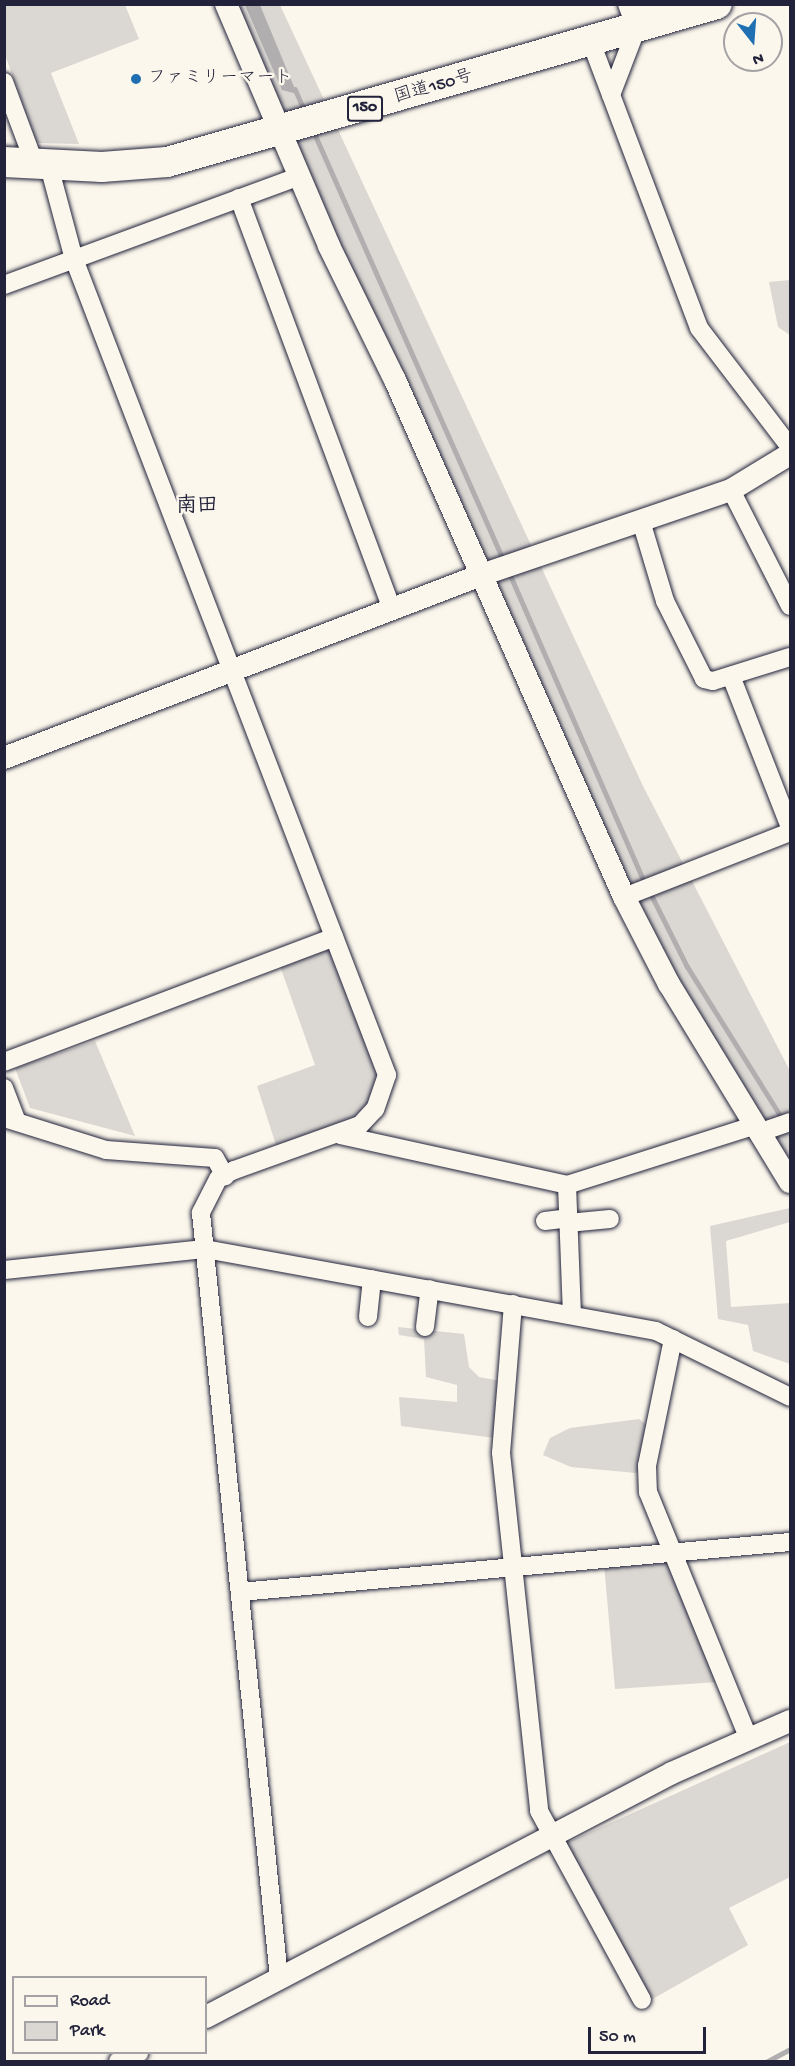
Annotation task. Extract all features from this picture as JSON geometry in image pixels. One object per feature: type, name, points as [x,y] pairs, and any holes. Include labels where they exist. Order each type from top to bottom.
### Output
[{"type":"highway","name":"国道150号","points":[[4,162],[42,166],[167,162],[282,133],[591,42],[637,13],[717,4]]},
{"type":"street","points":[[226,4],[282,133],[298,177],[669,984],[790,1182]]},
{"type":"street","points":[[611,95],[637,13]]},
{"type":"street","points":[[591,42],[699,328],[790,447]]},
{"type":"street","points":[[4,82],[42,166],[74,259],[387,1075],[375,1109],[339,1135],[225,1176],[205,1197],[205,1249],[279,1978]]},
{"type":"street","points":[[4,285],[298,177]]},
{"type":"street","points":[[239,198],[392,610]]},
{"type":"street","points":[[4,758],[481,575],[731,490],[790,454]]},
{"type":"street","points":[[731,490],[790,606]]},
{"type":"street","points":[[641,521],[665,601],[704,679],[731,676],[790,657]]},
{"type":"street","points":[[731,676],[790,827]]},
{"type":"street","points":[[629,895],[790,832]]},
{"type":"street","points":[[4,1062],[334,937]]},
{"type":"street","points":[[4,1088],[11,1120],[106,1150],[215,1158],[225,1176]]},
{"type":"street","points":[[339,1135],[567,1185],[790,1122]]},
{"type":"street","points":[[567,1185],[572,1315]]},
{"type":"street","points":[[545,1221],[610,1219]]},
{"type":"street","points":[[4,1270],[205,1249],[572,1315],[673,1339],[790,1397]]},
{"type":"street","points":[[369,1317],[372,1279]]},
{"type":"street","points":[[425,1328],[430,1289]]},
{"type":"street","points":[[513,1304],[501,1453],[539,1811],[642,2000]]},
{"type":"street","points":[[673,1339],[647,1466],[654,1512],[674,1553],[748,1737]]},
{"type":"street","points":[[240,1592],[790,1542]]},
{"type":"street","points":[[207,2016],[552,1835],[748,1737],[790,1721]]},
{"type":"green space","points":[[5,4],[125,5],[139,39],[51,73],[79,144],[37,143],[5,55]]},
{"type":"green space","points":[[226,5],[280,5],[643,786],[790,1071],[790,1186],[651,935]]},
{"type":"green space","points":[[790,280],[790,335],[778,327],[769,282]]},
{"type":"green space","points":[[337,943],[387,1075],[368,1116],[340,1130],[276,1145],[257,1086],[315,1065],[280,966]]},
{"type":"green space","points":[[95,1041],[135,1136],[30,1108],[15,1068]]},
{"type":"green space","points":[[790,1208],[790,1222],[726,1241],[731,1307],[790,1303],[790,1364],[753,1351],[748,1325],[718,1319],[710,1226]]},
{"type":"green space","points":[[398,1327],[464,1334],[469,1367],[479,1377],[501,1381],[495,1438],[401,1426],[399,1397],[457,1402],[457,1385],[426,1377],[424,1339],[399,1335]]},
{"type":"green space","points":[[639,1419],[650,1427],[647,1466],[636,1473],[571,1467],[543,1455],[550,1438],[570,1428]]},
{"type":"green space","points":[[674,1553],[718,1682],[615,1689],[604,1564]]},
{"type":"green space","points":[[790,1742],[790,1877],[729,1908],[748,1945],[649,2001],[566,1843]]},
{"type":"shaded area","points":[[245,5],[260,5],[297,94],[282,90]]},
{"type":"waterway","points":[[295,89],[305,111]]},
{"type":"waterway","points":[[313,130],[504,561]]},
{"type":"waterway","points":[[509,572],[645,883]]},
{"type":"waterway","points":[[649,890],[687,966],[784,1121]]},
{"type":"waterway","points":[[766,2062],[790,2049]]},
{"type":"place","name":"ファミリーマート","points":[[136,79]]},
{"type":"district","name":"南田","points":[[197,508]]}]
